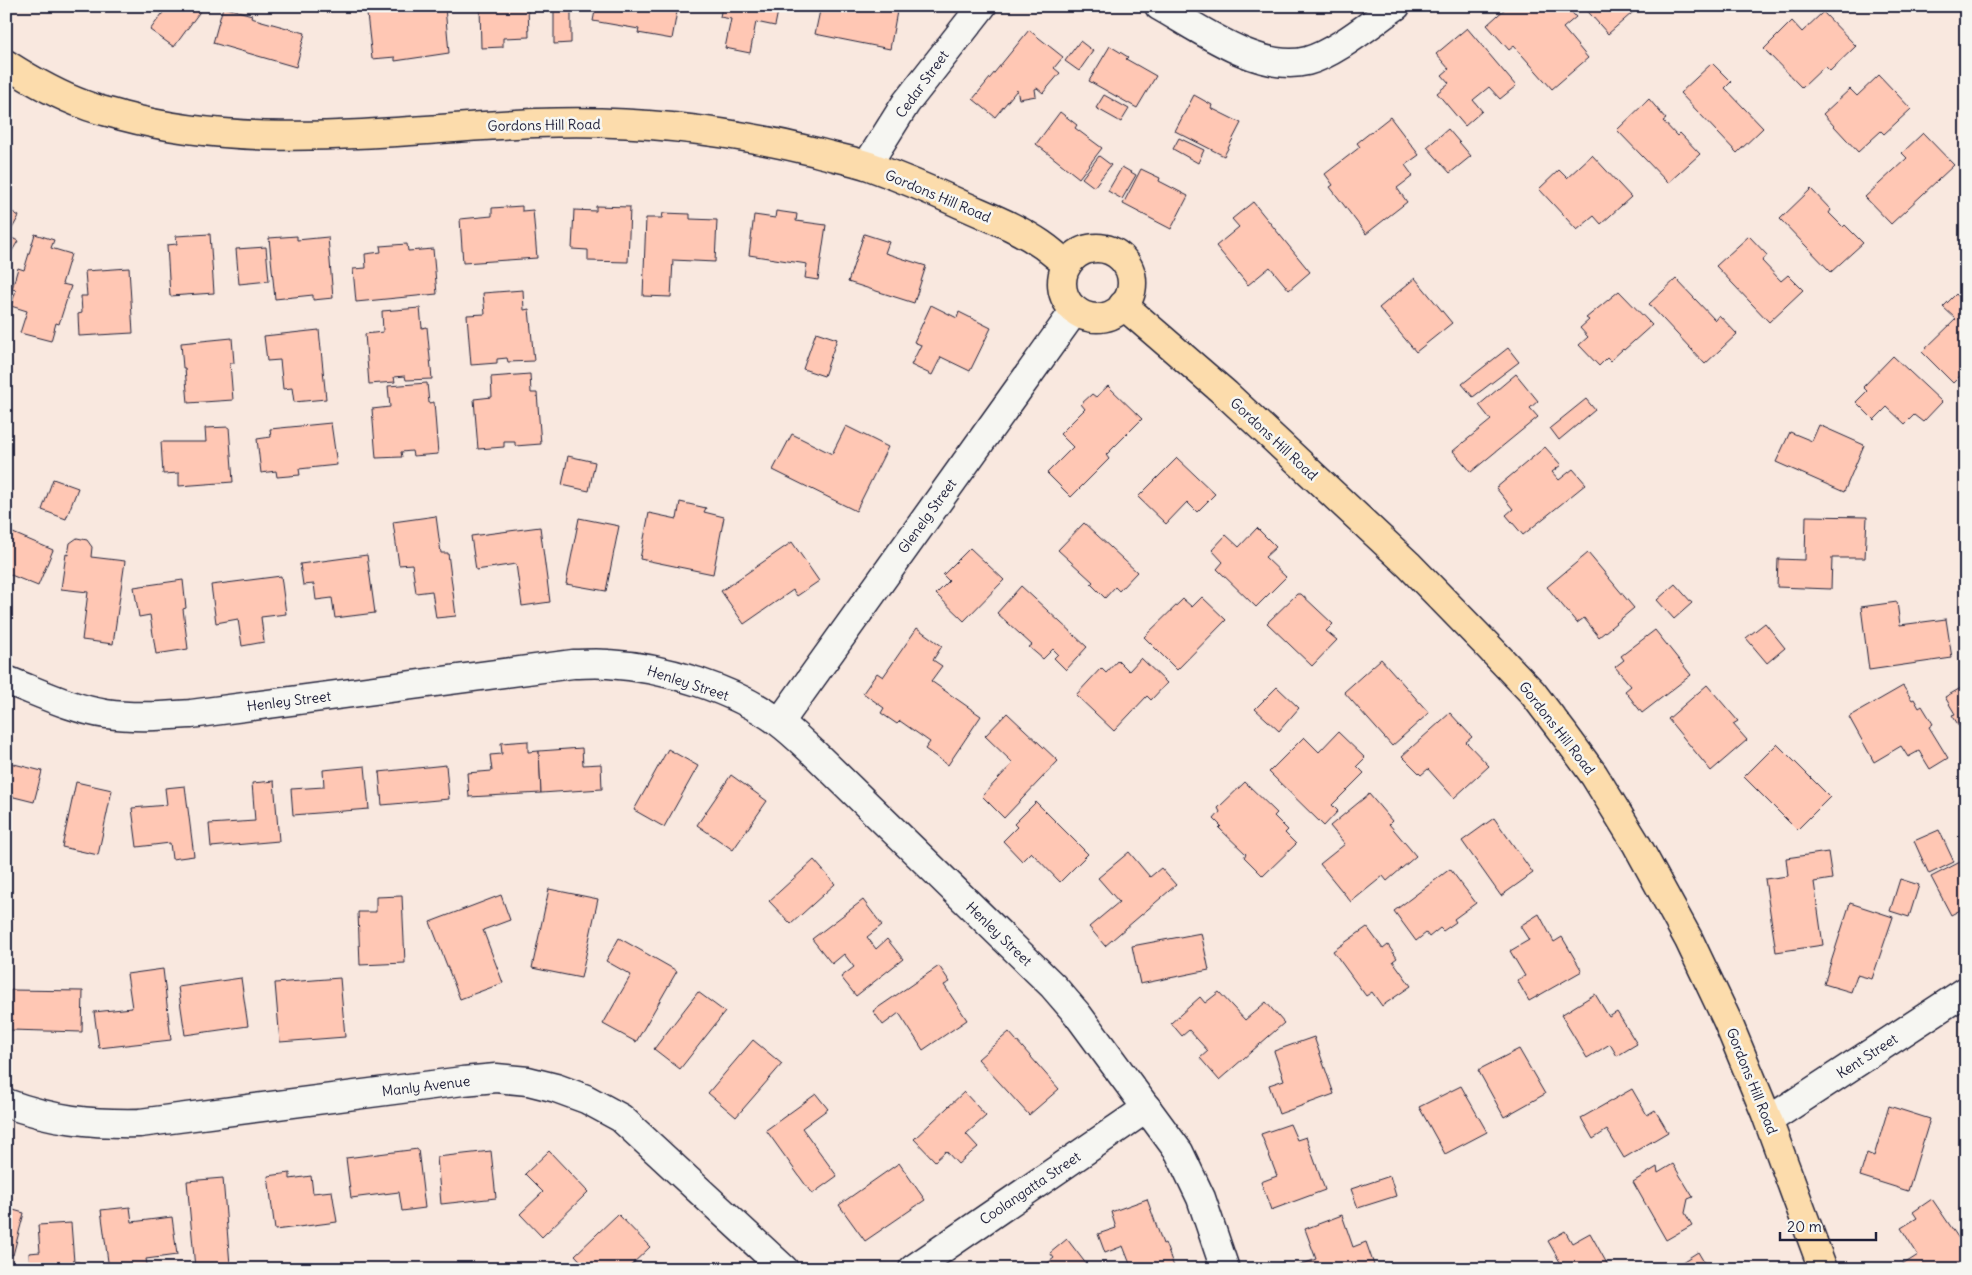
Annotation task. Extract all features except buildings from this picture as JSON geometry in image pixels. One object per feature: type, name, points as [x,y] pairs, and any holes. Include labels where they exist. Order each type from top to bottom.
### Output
[{"type":"main road","name":"Gordons Hill Road","points":[[6,64],[34,82],[85,106],[141,121],[199,131],[251,136],[311,136],[538,123],[653,125],[709,130],[766,140],[867,165],[1013,228],[1040,244],[1067,264]]},
{"type":"main road","points":[[1098,247],[1110,250],[1120,256],[1128,266],[1132,277],[1131,289],[1124,305],[1111,315],[1100,318],[1089,318],[1075,310],[1064,297],[1061,286],[1062,274],[1067,264],[1074,255],[1098,247]]},
{"type":"main road","name":"Gordons Hill Road","points":[[1124,305],[1226,394],[1402,559],[1532,692],[1594,775],[1637,845],[1689,940],[1728,1020],[1769,1120],[1823,1269]]},
{"type":"street","name":"Cedar Street","points":[[867,165],[906,103],[982,6]]},
{"type":"street","points":[[1159,6],[1243,52],[1270,61],[1288,63],[1308,60],[1331,50],[1396,6]]},
{"type":"street","name":"Glenelg Street","points":[[780,722],[1075,310]]},
{"type":"street","name":"Henley Street","points":[[6,680],[66,703],[104,714],[145,718],[191,714],[573,664],[608,664],[639,667],[673,675],[714,688],[746,702],[780,722],[814,753],[1053,986],[1078,1014],[1179,1152],[1201,1198],[1225,1269]]},
{"type":"street","name":"Kent Street","points":[[1769,1120],[1966,991]]},
{"type":"street","name":"Manly Avenue","points":[[6,1103],[50,1117],[78,1122],[107,1124],[140,1123],[463,1080],[496,1078],[528,1081],[556,1088],[586,1099],[620,1118],[784,1269]]},
{"type":"street","name":"Coolangatta Street","points":[[913,1269],[1147,1108]]}]
